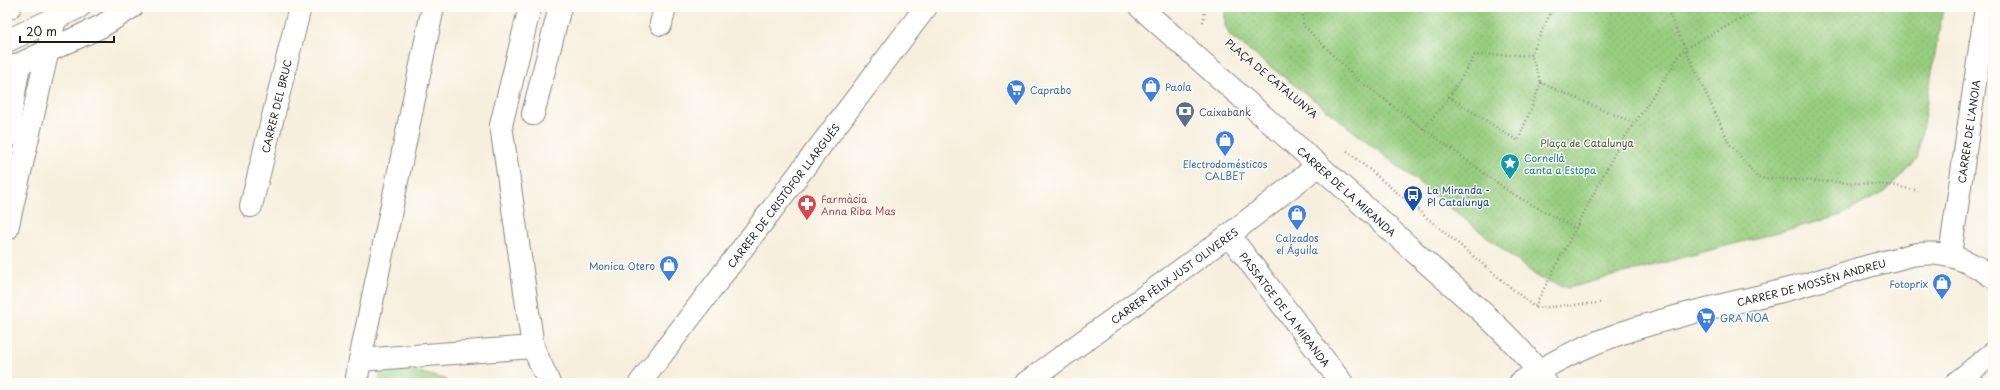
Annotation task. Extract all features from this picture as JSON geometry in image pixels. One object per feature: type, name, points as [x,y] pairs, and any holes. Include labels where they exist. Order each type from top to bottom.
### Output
[{"type":"street","points":[[7,41],[79,7]]},
{"type":"street","points":[[7,137],[13,67],[102,26],[132,7]]},
{"type":"street","name":"CARRER DEL BRUC","points":[[251,206],[300,7]]},
{"type":"street","points":[[356,383],[433,7]]},
{"type":"street","points":[[530,7],[501,125],[533,348],[549,383]]},
{"type":"street","points":[[533,114],[560,7]]},
{"type":"street","name":"CARRER DE CRISTÒFOR LLARGUÉS","points":[[640,383],[926,7]]},
{"type":"street","name":"CARRER DE LA MIRANDA","points":[[1140,7],[1319,165],[1498,328],[1542,377]]},
{"type":"street","name":"CARRER DE L'ANOIA","points":[[1950,255],[1986,7]]},
{"type":"street","points":[[7,229],[55,19]]},
{"type":"street","name":"CARRER FÈLIX JUST OLIVERES","points":[[1026,383],[1229,235],[1319,165]]},
{"type":"street","name":"PASSATGE DE LA MIRANDA","points":[[1229,235],[1342,383]]},
{"type":"street","name":"CARRER DE MOSSÈN ANDREU","points":[[1520,383],[1542,377],[1610,336],[1692,312],[1790,289],[1880,262],[1920,254],[1950,255],[1972,263],[1993,277]]},
{"type":"street","points":[[360,360],[533,348]]},
{"type":"street","points":[[1956,383],[1993,353]]},
{"type":"path","points":[[1202,29],[1206,7]]},
{"type":"path","points":[[1303,7],[1303,25],[1358,80],[1511,193],[1576,229]]},
{"type":"path","points":[[1449,97],[1518,141],[1541,84],[1531,55],[1553,7]]},
{"type":"path","points":[[1666,7],[1728,143],[1758,178],[1892,185],[1918,191]]},
{"type":"path","points":[[1534,308],[1617,149],[1685,48],[1764,7]]},
{"type":"path","points":[[1424,129],[1449,97],[1475,55],[1531,55]]},
{"type":"path","points":[[1541,84],[1634,123]]},
{"type":"path","points":[[1347,150],[1534,308],[1600,303]]},
{"type":"green space","name":"Plaça de Catalunya","points":[[1225,7],[1943,7],[1917,160],[1884,192],[1839,216],[1568,288],[1539,278],[1327,110],[1230,36],[1225,25]]},
{"type":"green space","points":[[383,363],[445,379],[445,383],[378,383]]},
{"type":"place","name":"Paola","points":[[1151,103]]},
{"type":"place","name":"Caprabo","points":[[1016,106]]},
{"type":"place","name":"Caixabank","points":[[1185,128]]},
{"type":"place","name":"Electrodomésticos CALBET","points":[[1225,157]]},
{"type":"place","name":"Cornellà canta a Estopa","points":[[1510,180]]},
{"type":"place","name":"La Miranda - Pl Catalunya","points":[[1413,212]]},
{"type":"place","name":"Farmàcia Anna Riba Mas","points":[[807,221]]},
{"type":"place","name":"Calzados el Águila","points":[[1297,231]]},
{"type":"place","name":"Monica Otero","points":[[669,282]]},
{"type":"place","name":"Fotoprix","points":[[1942,300]]},
{"type":"place","name":"GRA NOA","points":[[1706,334]]}]
